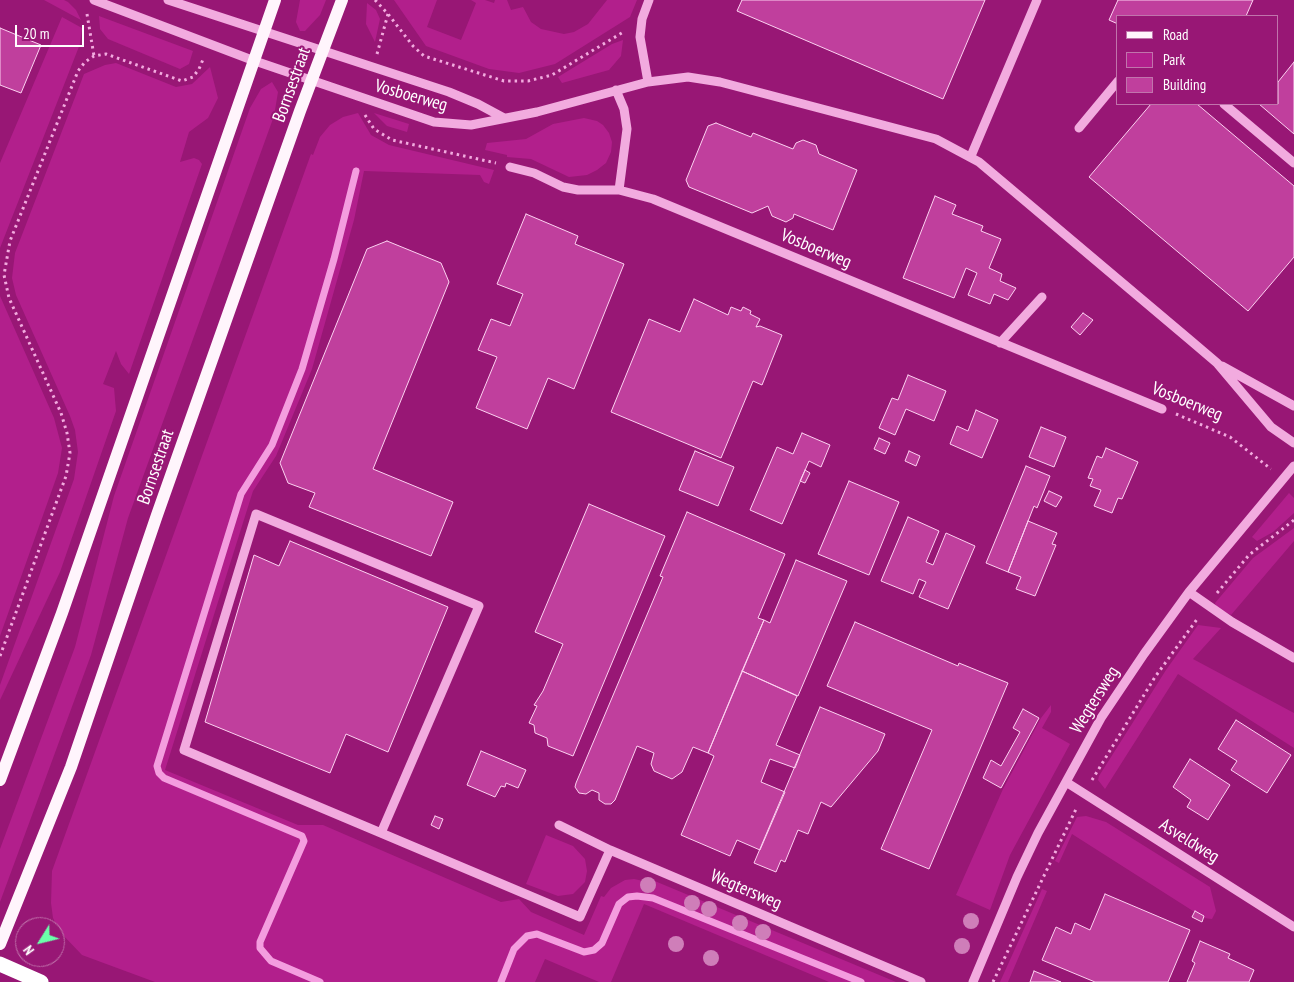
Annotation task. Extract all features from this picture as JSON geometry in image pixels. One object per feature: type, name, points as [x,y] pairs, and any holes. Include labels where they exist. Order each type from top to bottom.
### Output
[{"type":"highway","points":[[0,964],[41,982]]},
{"type":"main road","points":[[0,780],[62,613],[252,60],[275,0]]},
{"type":"main road","name":"Bornsestraat","points":[[0,944],[71,768],[161,506],[342,0]]},
{"type":"street","name":"Vosboerweg","points":[[94,0],[252,60],[434,122],[471,125],[537,112],[648,82],[688,77],[720,82],[927,136],[971,156],[1217,364],[1271,427],[1294,443]]},
{"type":"street","name":"Vosboerweg","points":[[168,0],[450,92],[504,118]]},
{"type":"street","points":[[648,82],[641,30],[642,19],[649,0]]},
{"type":"street","points":[[971,156],[1037,0]]},
{"type":"street","points":[[1079,128],[1116,83]]},
{"type":"street","points":[[616,90],[624,109],[626,130],[619,190]]},
{"type":"street","points":[[1225,105],[1294,162]]},
{"type":"street","name":"Vosboerweg","points":[[510,167],[534,173],[563,187],[578,190],[619,190],[653,199],[1162,409]]},
{"type":"street","points":[[1000,343],[1042,297]]},
{"type":"street","name":"Vosboerweg","points":[[1217,364],[1294,406]]},
{"type":"street","name":"Wegtersweg","points":[[973,982],[1017,877],[1101,718],[1189,592],[1294,466]]},
{"type":"street","points":[[381,833],[479,606],[256,514],[184,750],[580,917],[610,850]]},
{"type":"street","points":[[1189,592],[1294,658]]},
{"type":"street","name":"Asveldweg","points":[[1066,782],[1294,926]]},
{"type":"street","name":"Wegtersweg","points":[[559,825],[610,850],[921,982]]},
{"type":"path","points":[[375,0],[413,46],[426,57],[489,78],[509,81],[533,80],[552,75],[621,33],[641,30]]},
{"type":"path","points":[[84,10],[90,28],[94,56]]},
{"type":"path","points":[[0,656],[66,476],[70,453],[61,413],[9,298],[5,280],[5,262],[10,242],[78,71],[84,62],[94,56],[106,54],[118,56],[182,81],[193,77],[199,69],[210,43]]},
{"type":"path","name":"Vosboerweg","points":[[1162,409],[1230,437],[1283,479]]},
{"type":"path","points":[[993,982],[1084,793],[1156,677],[1207,605],[1249,555],[1294,520]]},
{"type":"green space","points":[[44,0],[64,0],[68,2],[76,10],[81,20]]},
{"type":"green space","points":[[300,0],[326,0],[320,15],[305,31],[300,31],[296,22]]},
{"type":"green space","points":[[394,0],[437,0],[427,27],[461,40],[476,3],[471,0],[485,0],[494,3],[495,0],[507,0],[511,10],[523,7],[531,22],[541,29],[564,34],[574,32],[588,24],[607,0],[637,0],[630,17],[555,64],[519,73],[489,69],[426,46]]},
{"type":"green space","points":[[367,3],[376,10],[380,19],[375,42],[366,24]]},
{"type":"green space","points":[[99,16],[193,51],[189,64],[180,69],[108,39],[100,29]]},
{"type":"green space","points":[[62,17],[82,28],[80,44],[0,248],[0,163]]},
{"type":"green space","points":[[623,40],[621,56],[609,70],[562,83],[558,77],[612,44]]},
{"type":"green space","points":[[116,63],[176,87],[192,84],[210,67],[218,98],[208,118],[189,132],[180,162],[194,158],[202,164],[129,374],[121,364],[116,351],[103,384],[114,388],[116,411],[60,572],[0,700],[0,685],[74,479],[78,452],[75,430],[70,416],[16,295],[12,278],[15,253],[84,74],[105,65]]},
{"type":"green space","points":[[272,82],[278,92],[274,116],[128,518],[91,655],[0,902],[0,849],[75,647],[114,496],[250,108],[261,89]]},
{"type":"green space","points":[[358,113],[371,135],[389,145],[494,170],[489,184],[484,182],[480,175],[364,171],[354,220],[312,369],[276,456],[253,491],[165,770],[298,825],[323,825],[501,902],[519,899],[531,912],[584,935],[601,896],[604,897],[611,888],[625,880],[634,879],[648,882],[650,879],[896,982],[829,982],[644,904],[611,982],[599,982],[545,959],[535,982],[155,982],[82,955],[65,937],[65,917],[53,917],[51,903],[52,871],[311,154],[313,155],[320,137],[330,125],[343,117]]},
{"type":"green space","points":[[374,113],[409,124],[407,132],[387,126]]},
{"type":"green space","points":[[584,118],[597,121],[603,125],[609,133],[612,142],[611,152],[606,163],[587,175],[569,177],[531,159],[507,157],[507,155],[485,150],[487,143],[526,139],[553,124]]},
{"type":"green space","points":[[0,296],[54,418],[62,448],[58,473],[0,636]]},
{"type":"green space","points":[[1289,493],[1294,498],[1294,513],[1273,532],[1257,541],[1252,537]]},
{"type":"green space","points":[[1294,528],[1294,541],[1231,615],[1216,607],[1215,603],[1253,558]]},
{"type":"green space","points":[[1198,625],[1221,628],[1193,659],[1294,713],[1294,748],[1178,674],[1105,789],[1098,780],[1099,776],[1166,670]]},
{"type":"green space","points":[[1051,705],[1051,712],[1042,728],[1070,744],[1010,855],[990,910],[956,895],[1003,789],[1041,718]]},
{"type":"green space","points":[[1086,816],[1106,822],[1210,887],[1216,911],[1212,919],[1204,918],[1072,834],[1059,863],[1055,861],[1077,817]]},
{"type":"green space","points":[[546,835],[573,846],[585,859],[587,871],[585,882],[573,894],[558,896],[526,884]]},
{"type":"green space","points":[[1042,889],[1047,891],[1008,982],[1000,982]]},
{"type":"building","points":[[742,0],[985,0],[943,99],[737,11]]},
{"type":"building","points":[[1118,0],[1253,0],[1246,15],[1116,15],[1116,23],[1109,20]]},
{"type":"building","points":[[0,28],[41,45],[21,93],[0,85]]},
{"type":"building","points":[[1294,62],[1294,134],[1260,105],[1279,105],[1279,81]]},
{"type":"building","points":[[1150,105],[1198,105],[1294,186],[1294,257],[1248,311],[1089,177]]},
{"type":"building","points":[[716,123],[751,137],[753,133],[793,149],[796,143],[803,140],[816,145],[819,154],[857,170],[833,230],[794,214],[793,218],[786,222],[772,216],[768,206],[752,213],[689,187],[686,180],[708,126]]},
{"type":"building","points":[[935,196],[956,205],[952,214],[983,226],[981,231],[1001,239],[989,268],[1002,274],[1000,281],[1016,288],[1008,300],[994,294],[990,304],[968,295],[977,273],[966,268],[954,298],[903,278]]},
{"type":"building","points":[[526,214],[578,236],[575,244],[624,264],[574,389],[548,378],[527,429],[476,408],[497,357],[478,350],[491,319],[510,326],[523,294],[497,284]]},
{"type":"building","points":[[387,241],[441,263],[449,282],[373,469],[453,502],[431,556],[309,507],[315,493],[288,483],[280,463],[367,249]]},
{"type":"building","points":[[694,299],[728,315],[731,307],[741,311],[743,307],[751,311],[750,314],[760,319],[756,327],[760,326],[782,335],[762,385],[753,381],[721,458],[611,412],[649,319],[680,332]]},
{"type":"building","points":[[1083,313],[1093,320],[1080,335],[1071,327]]},
{"type":"building","points":[[908,375],[946,391],[934,421],[906,409],[895,435],[879,428],[892,398],[898,400]]},
{"type":"building","points":[[976,410],[998,420],[982,458],[950,444],[957,426],[968,431]]},
{"type":"building","points":[[1041,427],[1066,437],[1054,467],[1029,457]]},
{"type":"building","points":[[802,433],[830,445],[821,467],[809,461],[782,524],[750,510],[777,447],[793,454]]},
{"type":"building","points":[[879,438],[890,443],[885,454],[874,449]]},
{"type":"building","points":[[1106,448],[1138,462],[1122,499],[1118,498],[1112,513],[1094,506],[1101,490],[1090,486],[1093,479],[1088,478],[1097,456],[1102,458]]},
{"type":"building","points":[[695,451],[734,467],[718,506],[679,490]]},
{"type":"building","points":[[909,451],[920,456],[916,466],[905,461]]},
{"type":"building","points":[[1026,466],[1050,476],[1037,508],[1034,506],[1008,572],[986,563]]},
{"type":"building","points":[[805,470],[810,473],[805,483],[800,481]]},
{"type":"building","points":[[849,481],[899,502],[869,575],[818,554]]},
{"type":"building","points":[[1049,491],[1062,497],[1056,507],[1044,501]]},
{"type":"building","points":[[589,504],[665,536],[573,756],[548,746],[547,738],[535,733],[534,725],[529,723],[537,706],[534,705],[543,691],[563,644],[535,632]]},
{"type":"building","points":[[687,512],[785,554],[758,618],[764,620],[708,753],[693,747],[682,772],[672,779],[654,771],[651,764],[654,753],[637,746],[615,800],[611,804],[605,804],[599,800],[599,793],[592,790],[586,794],[579,793],[575,787],[576,783],[663,577],[660,576]]},
{"type":"building","points":[[908,517],[939,531],[926,562],[933,565],[946,533],[975,546],[948,609],[919,597],[926,582],[919,579],[913,594],[881,581]]},
{"type":"building","points":[[1028,521],[1057,533],[1052,544],[1056,545],[1035,596],[1016,589],[1021,577],[1008,572]]},
{"type":"building","points":[[290,541],[448,607],[388,752],[346,734],[330,773],[205,722],[254,555],[279,566]]},
{"type":"building","points":[[796,560],[847,581],[798,696],[742,671],[764,620],[770,623]]},
{"type":"building","points":[[855,622],[958,666],[959,663],[1008,683],[929,869],[881,849],[932,730],[827,686]]},
{"type":"building","points":[[742,671],[797,696],[776,745],[800,755],[795,768],[770,759],[761,782],[785,792],[760,850],[737,840],[730,856],[681,835],[714,756],[708,753]]},
{"type":"building","points":[[820,707],[885,734],[878,751],[831,807],[821,802],[808,834],[798,830],[785,862],[781,860],[776,872],[754,863]]},
{"type":"building","points":[[1023,709],[1039,718],[1001,788],[983,778],[991,760],[1001,766],[1020,732],[1013,728]]},
{"type":"building","points":[[1236,720],[1291,755],[1267,793],[1231,770],[1237,761],[1218,749]]},
{"type":"building","points":[[481,751],[526,770],[518,788],[506,783],[505,787],[501,786],[495,797],[467,785]]},
{"type":"building","points":[[1190,759],[1230,785],[1208,820],[1187,807],[1191,800],[1173,787]]},
{"type":"building","points":[[435,816],[443,819],[439,829],[431,825]]},
{"type":"building","points":[[1105,894],[1190,930],[1168,982],[1095,982],[1042,960],[1056,927],[1071,934],[1075,923],[1090,930]]},
{"type":"building","points":[[1195,911],[1204,916],[1202,922],[1192,917]]},
{"type":"building","points":[[1200,941],[1230,954],[1228,958],[1254,970],[1249,982],[1187,982],[1195,963],[1192,961]]},
{"type":"building","points":[[1034,971],[1061,982],[1030,982]]},
{"type":"waterway","points":[[320,982],[271,961],[260,948],[260,942],[304,841],[302,836],[164,778],[159,773],[157,766],[241,494],[272,445],[302,369],[334,259],[356,171]]},
{"type":"waterway","points":[[501,982],[514,949],[527,936],[537,934],[584,952],[594,950],[602,943],[619,904],[628,897],[637,896],[653,898],[861,982]]}]
